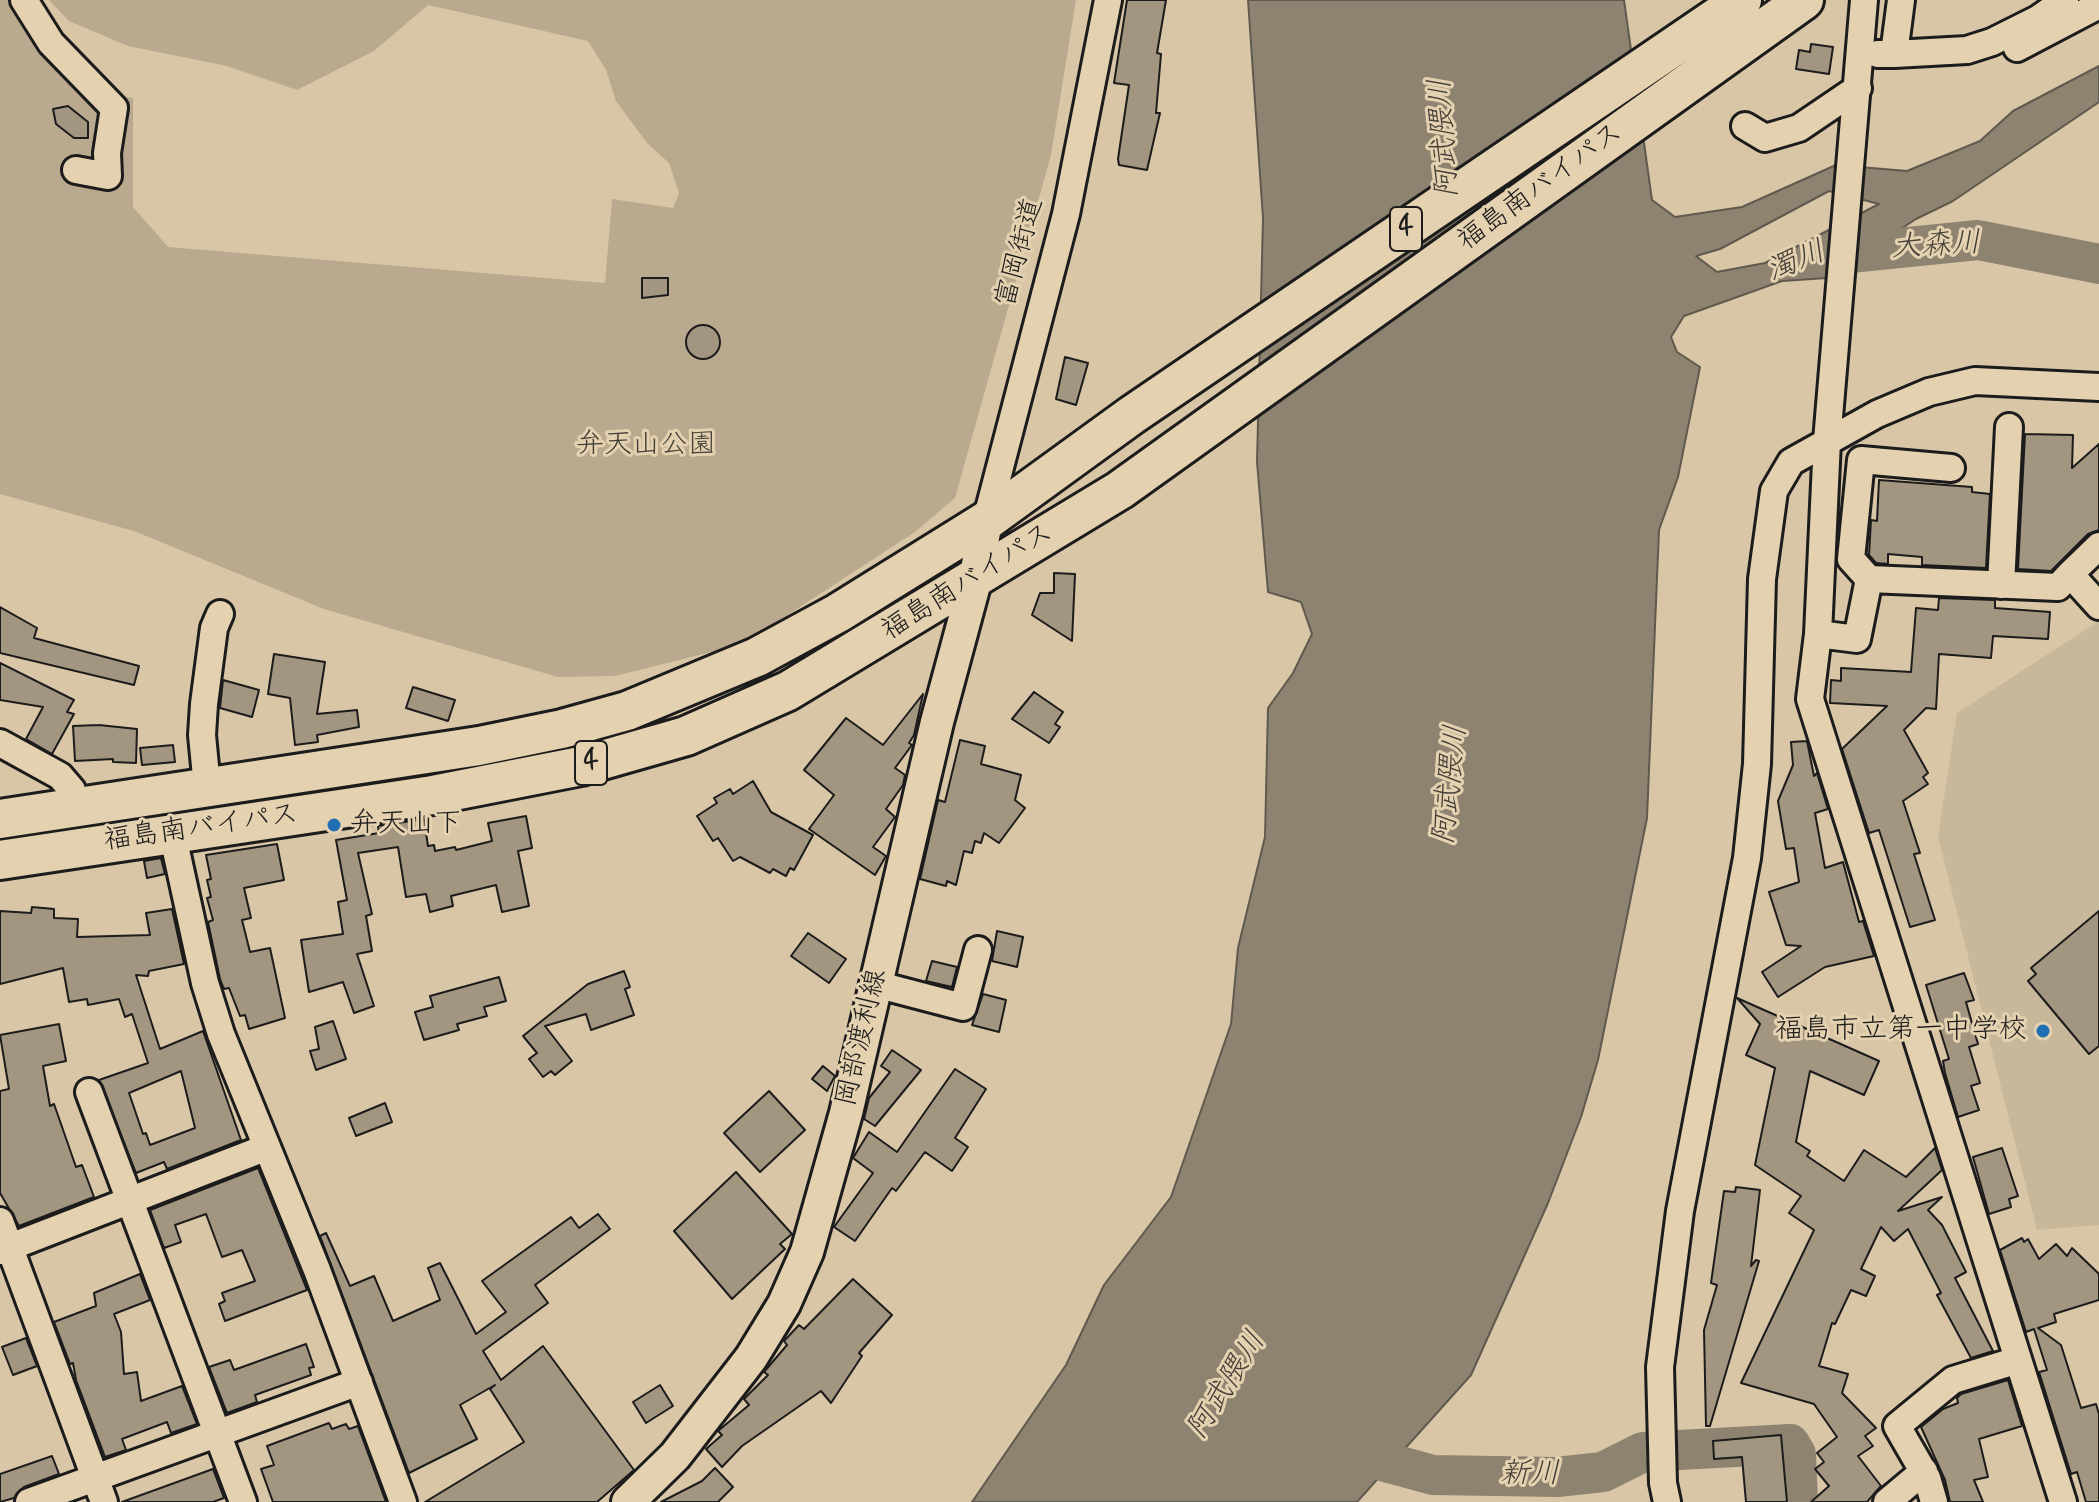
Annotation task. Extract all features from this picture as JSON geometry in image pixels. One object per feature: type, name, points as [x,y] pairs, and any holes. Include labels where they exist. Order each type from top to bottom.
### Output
[{"type":"highway","name":"福島南バイパス","points":[[0,860],[433,795],[581,766],[686,736],[788,691],[975,581],[1120,490],[1804,0]]},
{"type":"highway","name":"福島南バイパス","points":[[0,819],[479,746],[627,711],[688,688],[771,650],[838,613],[986,521],[1088,446],[1734,6]]},
{"type":"main road","name":"岡部渡利線","points":[[628,1502],[675,1456],[722,1397],[784,1304],[822,1206],[937,722],[975,581],[986,521]]},
{"type":"street","points":[[24,0],[51,43],[114,108],[107,153],[108,176],[76,170]]},
{"type":"street","name":"富岡街道","points":[[986,521],[1066,214],[1108,0]]},
{"type":"street","points":[[1864,0],[1862,53],[1827,441],[1818,634],[1810,699],[2063,1502]]},
{"type":"street","points":[[1894,54],[1901,0]]},
{"type":"street","points":[[1862,53],[1967,50],[1992,42],[2038,19],[2065,0]]},
{"type":"street","points":[[1992,42],[2008,53],[2099,5]]},
{"type":"street","points":[[1745,126],[1754,135],[1765,138],[1799,128],[1858,88]]},
{"type":"street","points":[[1667,1502],[1663,1483],[1660,1367],[1680,1211],[1747,858],[1757,764],[1762,579],[1774,491],[1791,462],[1877,414],[1929,392],[1975,381],[2099,387]]},
{"type":"street","points":[[2001,585],[2009,427]]},
{"type":"street","points":[[1951,468],[1861,460],[1851,559],[1869,579],[2058,587],[2099,546]]},
{"type":"street","points":[[2070,574],[2099,606]]},
{"type":"street","points":[[1818,634],[1857,639],[1869,579]]},
{"type":"street","points":[[207,787],[204,704],[214,628],[220,614]]},
{"type":"street","points":[[0,743],[60,776],[72,790],[78,807]]},
{"type":"street","points":[[172,832],[205,983],[265,1148],[359,1382],[403,1502]]},
{"type":"street","points":[[875,984],[963,1007],[978,950]]},
{"type":"street","points":[[89,1092],[243,1502]]},
{"type":"street","points":[[5,1249],[265,1148]]},
{"type":"street","points":[[0,1221],[5,1249],[99,1490]]},
{"type":"street","points":[[1934,1502],[1924,1471],[1897,1426],[1953,1380],[2018,1360]]},
{"type":"street","points":[[29,1502],[99,1490],[217,1431],[359,1382]]},
{"type":"street","points":[[1887,1502],[1924,1471]]},
{"type":"shaded area","name":"福島市立第一中学校","points":[[2099,621],[2099,1225],[2037,1230],[1938,837],[1957,713]]},
{"type":"green space","name":"弁天山公園","points":[[0,0],[34,0],[80,68],[110,95],[133,98],[133,207],[168,247],[605,283],[612,199],[673,208],[679,193],[669,163],[647,143],[616,101],[606,70],[588,41],[428,5],[374,51],[297,90],[227,66],[128,46],[69,21],[49,0],[1076,0],[1051,155],[955,498],[915,532],[743,644],[615,676],[558,677],[324,609],[134,531],[0,494]]},
{"type":"water","points":[[1248,0],[1624,0],[1652,200],[1675,217],[1742,207],[1836,165],[1907,171],[1980,141],[2013,111],[2099,66],[2099,102],[1953,201],[1916,219],[1827,278],[1782,281],[1684,316],[1671,337],[1677,352],[1700,367],[1678,477],[1659,530],[1647,818],[1598,1060],[1581,1117],[1548,1203],[1471,1375],[1357,1502],[972,1502],[1066,1365],[1104,1285],[1171,1197],[1231,1024],[1238,948],[1265,837],[1268,708],[1293,673],[1312,634],[1301,602],[1268,592],[1257,462],[1263,218]],"holes":[[[1829,191],[1879,204],[1765,263],[1717,272],[1696,256],[1720,249]]]},
{"type":"building","points":[[1127,0],[1166,0],[1157,53],[1161,54],[1156,113],[1160,113],[1147,170],[1119,165],[1118,159],[1129,85],[1114,83]]},
{"type":"building","points":[[1811,44],[1833,47],[1829,74],[1796,69],[1799,50],[1810,52]]},
{"type":"building","points":[[68,106],[88,122],[88,138],[74,138],[56,124],[53,109]]},
{"type":"building","points":[[642,278],[668,278],[668,295],[642,298]]},
{"type":"building","points":[[703,325],[715,330],[720,342],[715,354],[703,359],[691,354],[686,342],[691,330]]},
{"type":"building","points":[[1065,357],[1088,363],[1076,405],[1056,399]]},
{"type":"building","points":[[2025,434],[2073,435],[2072,468],[2099,444],[2099,530],[2088,534],[2051,571],[2018,569]]},
{"type":"building","points":[[1879,480],[1972,487],[1972,492],[1990,494],[1986,568],[1922,565],[1922,557],[1888,554],[1888,564],[1876,563],[1869,555],[1871,520],[1877,521]]},
{"type":"building","points":[[1054,573],[1075,574],[1072,641],[1032,615],[1040,593],[1054,593]]},
{"type":"building","points":[[1939,598],[1995,600],[1995,608],[2050,612],[2048,639],[1993,636],[1991,658],[1939,654],[1936,709],[1926,708],[1904,730],[1928,773],[1923,777],[1928,784],[1903,801],[1920,853],[1914,854],[1935,920],[1910,927],[1879,830],[1869,833],[1842,749],[1887,706],[1830,703],[1831,680],[1841,681],[1841,668],[1911,672],[1916,608],[1938,610]]},
{"type":"building","points":[[0,607],[37,628],[34,638],[139,666],[134,685],[0,653]]},
{"type":"building","points":[[274,654],[325,662],[317,714],[357,710],[359,727],[317,735],[318,742],[295,745],[290,698],[268,694]]},
{"type":"building","points":[[0,663],[74,700],[67,712],[74,714],[52,754],[26,739],[43,707],[0,700]]},
{"type":"building","points":[[223,680],[259,690],[252,717],[220,708]]},
{"type":"building","points":[[413,687],[455,700],[448,721],[406,708]]},
{"type":"building","points":[[1034,692],[1063,712],[1055,724],[1060,727],[1049,743],[1012,719]]},
{"type":"building","points":[[923,694],[914,735],[909,743],[912,745],[895,768],[905,775],[903,785],[886,809],[895,817],[873,847],[886,856],[875,875],[809,829],[834,795],[804,770],[846,718],[883,745]]},
{"type":"building","points":[[73,726],[137,729],[136,763],[113,762],[113,759],[75,761]]},
{"type":"building","points":[[960,740],[985,746],[981,764],[1021,775],[1015,800],[1025,808],[999,843],[984,833],[981,843],[975,841],[972,853],[964,851],[956,885],[947,881],[946,886],[920,879],[938,800],[945,802]]},
{"type":"building","points":[[1807,741],[1814,776],[1817,773],[1828,809],[1815,813],[1825,868],[1843,862],[1859,922],[1863,921],[1874,956],[1825,967],[1778,997],[1762,972],[1801,946],[1786,945],[1769,892],[1799,882],[1794,848],[1786,849],[1778,801],[1793,765],[1791,742]]},
{"type":"building","points":[[173,745],[175,762],[142,765],[140,748]]},
{"type":"building","points":[[753,781],[771,812],[813,835],[794,870],[790,868],[786,876],[773,869],[770,873],[740,857],[733,861],[718,838],[713,841],[697,816],[717,803],[714,798],[730,789],[733,794]]},
{"type":"building","points":[[526,816],[532,848],[518,851],[529,906],[502,912],[496,885],[451,896],[453,906],[430,912],[426,894],[406,897],[398,847],[358,853],[372,914],[366,916],[372,951],[357,954],[374,1006],[354,1013],[343,982],[309,992],[301,940],[343,934],[338,902],[347,900],[336,840],[379,833],[378,826],[424,819],[428,846],[434,845],[435,851],[455,847],[456,850],[492,841],[488,823]]},
{"type":"building","points":[[277,844],[284,880],[244,888],[251,918],[242,920],[250,952],[270,948],[285,1018],[249,1029],[245,1015],[240,1016],[229,988],[224,989],[220,979],[208,922],[213,920],[207,898],[211,897],[207,880],[211,879],[206,855]]},
{"type":"building","points":[[161,858],[165,874],[147,878],[144,861]]},
{"type":"building","points":[[32,907],[54,909],[54,918],[78,919],[77,937],[150,935],[146,913],[172,909],[184,964],[149,971],[148,976],[136,975],[160,1049],[203,1031],[241,1140],[167,1169],[164,1162],[136,1173],[99,1080],[148,1063],[132,1014],[125,1017],[119,999],[88,1005],[87,999],[69,1002],[63,968],[0,984],[0,911],[31,913]],"holes":[[[181,1071],[195,1128],[150,1145],[129,1093]]]},
{"type":"building","points":[[2099,911],[2099,1046],[2089,1054],[2028,981],[2036,974],[2031,968]]},
{"type":"building","points":[[997,931],[1023,937],[1017,967],[992,961]]},
{"type":"building","points":[[808,933],[846,959],[829,983],[791,956]]},
{"type":"building","points":[[932,961],[957,967],[952,987],[926,981]]},
{"type":"building","points":[[624,971],[630,987],[625,989],[634,1015],[591,1030],[586,1014],[545,1026],[572,1061],[555,1075],[551,1071],[543,1077],[529,1059],[537,1053],[523,1036],[588,984]]},
{"type":"building","points":[[1964,973],[1974,1000],[1966,1002],[1978,1044],[1969,1047],[1980,1083],[1971,1086],[1979,1110],[1958,1117],[1943,1061],[1949,1059],[1926,985]]},
{"type":"building","points":[[499,977],[506,1001],[484,1007],[487,1016],[457,1024],[459,1030],[424,1040],[415,1012],[433,1007],[430,996]]},
{"type":"building","points":[[983,994],[1006,1000],[999,1032],[972,1025]]},
{"type":"building","points":[[1737,998],[1879,1061],[1864,1095],[1810,1071],[1796,1142],[1810,1151],[1807,1156],[1844,1181],[1864,1150],[1906,1177],[1935,1148],[1942,1170],[1898,1211],[1942,1197],[1928,1210],[1942,1225],[1966,1272],[1955,1278],[1993,1351],[1971,1358],[1937,1295],[1941,1293],[1908,1229],[1894,1241],[1881,1227],[1861,1269],[1875,1276],[1866,1296],[1851,1290],[1835,1324],[1832,1323],[1819,1366],[1848,1374],[1842,1393],[1876,1428],[1865,1436],[1873,1446],[1858,1456],[1881,1486],[1867,1502],[1811,1502],[1829,1486],[1815,1469],[1824,1462],[1817,1453],[1837,1437],[1814,1404],[1741,1383],[1814,1230],[1789,1213],[1801,1196],[1755,1165],[1775,1068],[1746,1055],[1760,1024]]},
{"type":"building","points":[[333,1021],[346,1059],[316,1070],[310,1051],[319,1049],[315,1027]]},
{"type":"building","points":[[59,1024],[66,1061],[43,1066],[50,1106],[54,1104],[76,1167],[82,1165],[94,1197],[19,1226],[0,1193],[0,1091],[9,1089],[0,1035]]},
{"type":"building","points":[[892,1050],[921,1070],[875,1126],[864,1119],[869,1098],[890,1072],[881,1066]]},
{"type":"building","points":[[823,1066],[835,1076],[827,1091],[812,1079]]},
{"type":"building","points":[[955,1069],[986,1089],[955,1138],[968,1147],[952,1171],[925,1152],[896,1191],[892,1188],[855,1241],[834,1227],[873,1173],[853,1158],[869,1132],[897,1152]]},
{"type":"building","points":[[769,1091],[805,1130],[760,1172],[724,1133]]},
{"type":"building","points":[[385,1103],[392,1122],[356,1136],[349,1118]]},
{"type":"building","points":[[2002,1148],[2018,1196],[2009,1199],[2011,1207],[1989,1214],[1973,1157]]},
{"type":"building","points":[[258,1168],[307,1290],[225,1321],[219,1304],[225,1301],[222,1293],[255,1281],[242,1250],[222,1257],[206,1214],[175,1225],[181,1242],[164,1248],[150,1210]]},
{"type":"building","points":[[736,1172],[792,1234],[780,1244],[785,1249],[732,1299],[674,1231]]},
{"type":"building","points":[[1736,1187],[1760,1190],[1751,1266],[1756,1260],[1759,1261],[1710,1426],[1706,1426],[1704,1330],[1717,1285],[1711,1283],[1724,1191],[1735,1192]]},
{"type":"building","points":[[598,1214],[610,1229],[535,1285],[548,1303],[483,1351],[501,1380],[543,1346],[634,1470],[597,1502],[425,1502],[524,1442],[490,1389],[495,1385],[460,1405],[477,1439],[409,1473],[320,1236],[326,1233],[350,1286],[374,1276],[393,1321],[440,1300],[428,1268],[440,1263],[476,1334],[506,1312],[482,1281],[571,1217],[579,1228]]},
{"type":"building","points":[[2022,1238],[2024,1242],[2028,1239],[2039,1259],[2056,1244],[2067,1256],[2072,1248],[2099,1274],[2099,1300],[2054,1314],[2056,1322],[2038,1328],[2061,1345],[2081,1408],[2096,1404],[2099,1414],[2099,1502],[2086,1502],[2077,1472],[2071,1474],[2039,1372],[2047,1370],[2034,1329],[2026,1332],[2000,1250]]},
{"type":"building","points":[[140,1274],[150,1300],[114,1314],[121,1332],[124,1374],[137,1372],[141,1401],[182,1386],[197,1424],[171,1433],[167,1422],[122,1439],[126,1450],[105,1457],[76,1380],[73,1363],[70,1364],[54,1322],[96,1306],[94,1293]]},
{"type":"building","points":[[853,1279],[892,1315],[859,1353],[862,1356],[831,1403],[821,1391],[742,1446],[722,1467],[706,1449],[722,1435],[718,1431],[749,1405],[744,1399],[768,1375],[764,1372],[787,1345],[784,1341],[799,1325],[804,1329]]},
{"type":"building","points":[[26,1338],[37,1366],[13,1375],[2,1347]]},
{"type":"building","points":[[306,1344],[314,1367],[309,1368],[311,1375],[255,1395],[257,1402],[227,1413],[209,1367],[230,1360],[234,1370]]},
{"type":"building","points":[[2008,1380],[2022,1426],[1979,1439],[1988,1477],[1974,1480],[1983,1502],[1950,1502],[1945,1480],[1921,1427],[1943,1409],[1958,1403],[1957,1398],[1961,1394]]},
{"type":"building","points":[[660,1385],[673,1406],[646,1423],[633,1402]]},
{"type":"building","points":[[329,1423],[332,1429],[346,1424],[349,1429],[358,1426],[386,1502],[273,1502],[261,1469],[274,1465],[267,1446]]},
{"type":"building","points":[[1781,1435],[1787,1502],[1746,1502],[1742,1457],[1714,1459],[1713,1441]]},
{"type":"building","points":[[52,1456],[59,1474],[24,1487],[14,1498],[0,1502],[0,1474]]},
{"type":"building","points":[[715,1468],[733,1487],[718,1502],[661,1502],[702,1481]]},
{"type":"building","points":[[213,1469],[224,1498],[213,1502],[122,1502]]},
{"type":"waterway","name":"大森川","points":[[1820,256],[1978,240],[2099,264]]},
{"type":"waterway","name":"新川","points":[[1341,1450],[1433,1475],[1557,1477],[1603,1472],[1643,1452],[1790,1444],[1796,1454],[1798,1502]]},
{"type":"place","name":"弁天山下","points":[[334,825]]},
{"type":"place","name":"福島市立第一中学校","points":[[2043,1031]]},
{"type":"water label","name":"阿武隈川","points":[[1446,138]]},
{"type":"water label","name":"濁川","points":[[1797,263]]},
{"type":"water label","name":"阿武隈川","points":[[1452,785]]},
{"type":"water label","name":"阿武隈川","points":[[1228,1386]]}]
